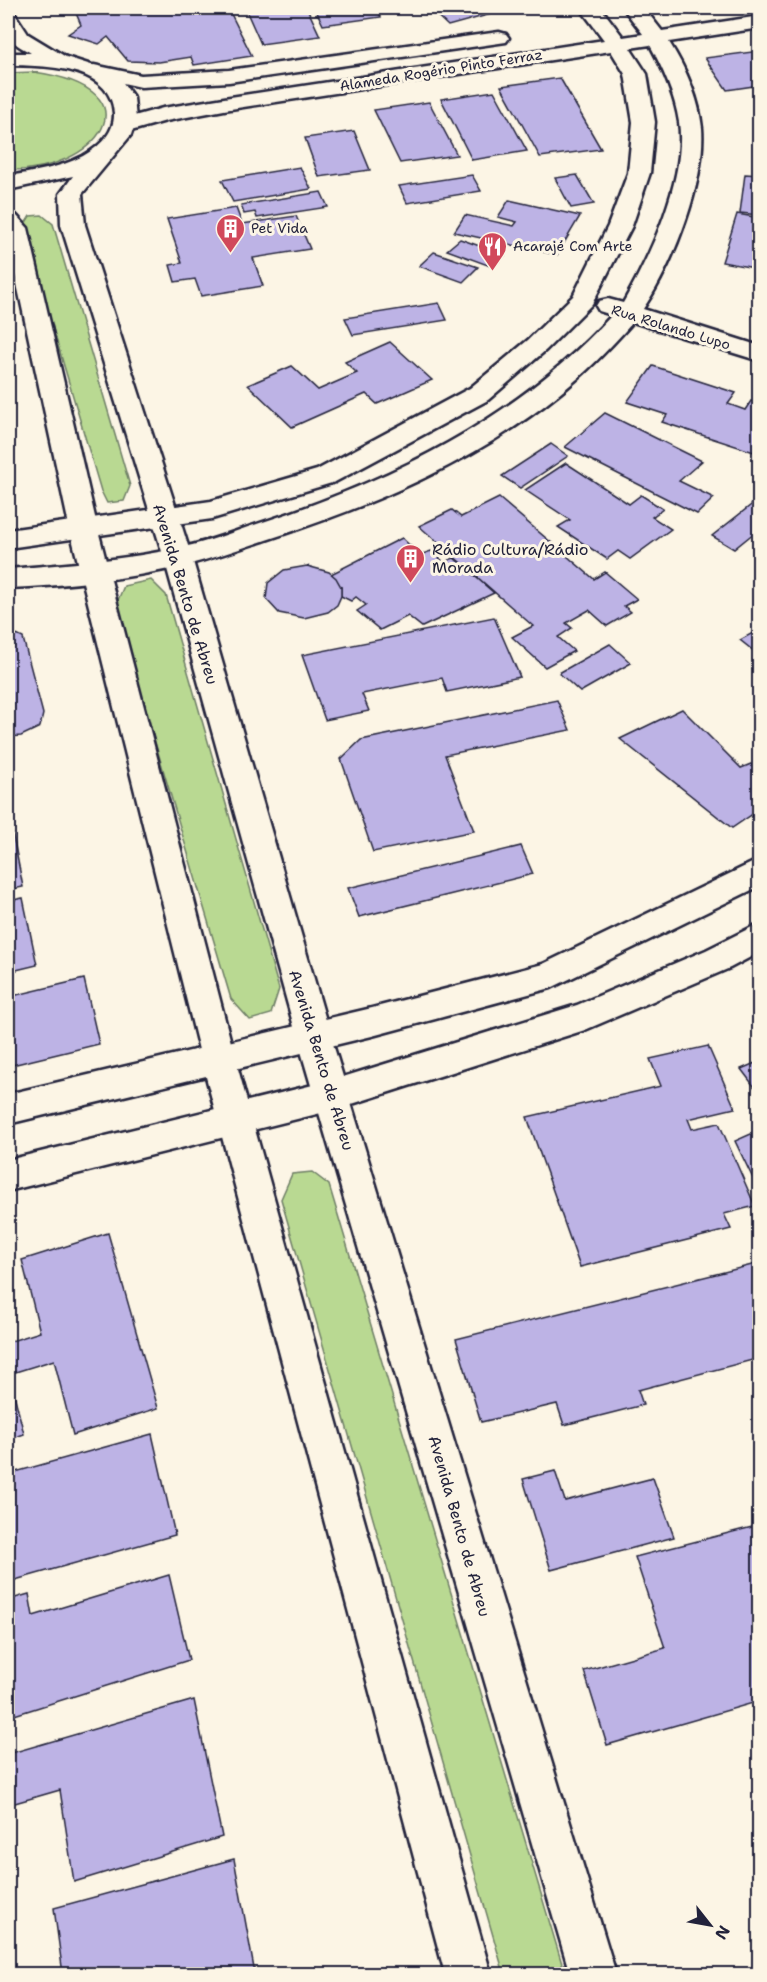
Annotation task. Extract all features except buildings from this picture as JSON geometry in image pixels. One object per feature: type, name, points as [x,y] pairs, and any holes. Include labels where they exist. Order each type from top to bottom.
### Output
[{"type":"street","points":[[8,18],[20,38],[63,61],[94,71],[116,86],[126,105],[124,126]]},
{"type":"street","points":[[8,579],[96,572],[178,558],[305,519],[421,468],[511,417],[580,365],[628,313],[668,235],[686,178],[690,123],[674,73],[649,19]]},
{"type":"street","name":"Alameda Rogério Pinto Ferraz","points":[[124,126],[163,115],[598,25],[649,19],[759,22]]},
{"type":"street","points":[[8,539],[212,510],[326,476],[479,394],[537,345],[583,299],[620,225],[639,173],[644,122],[636,74],[598,25]]},
{"type":"street","name":"Alameda Rogério Pinto Ferraz","points":[[94,71],[141,81],[230,76],[523,35]]},
{"type":"street","points":[[8,59],[63,61]]},
{"type":"street","name":"Avenida Bento de Abreu","points":[[124,126],[116,140],[101,154],[71,194],[73,225],[178,558],[313,1034],[593,1974]]},
{"type":"street","points":[[8,183],[41,178],[74,168],[101,154]]},
{"type":"street","points":[[8,220],[16,228],[84,530],[218,1058],[468,1974]]},
{"type":"street","name":"Rua Rolando Lupo","points":[[583,299],[759,354]]},
{"type":"street","points":[[8,1109],[313,1034],[372,1022],[551,975],[759,871]]},
{"type":"street","points":[[8,1176],[333,1095],[585,1016],[718,959],[759,936]]},
{"type":"green space","points":[[34,72],[73,82],[96,95],[105,112],[102,129],[88,145],[67,158],[40,167],[8,170],[8,73]]},
{"type":"green space","points":[[42,215],[53,224],[130,486],[124,501],[107,503],[101,491],[23,227],[30,216]]},
{"type":"green space","points":[[151,580],[166,595],[279,989],[271,1014],[250,1020],[231,999],[115,607],[124,586]]},
{"type":"green space","points":[[312,1172],[329,1185],[565,1974],[504,1974],[281,1199],[292,1174]]},
{"type":"place","name":"Pet Vida","points":[[230,254]]},
{"type":"place","name":"Acarajé Com Arte","points":[[492,272]]},
{"type":"place","name":"Rádio Cultura/Rádio Morada","points":[[411,584]]}]
